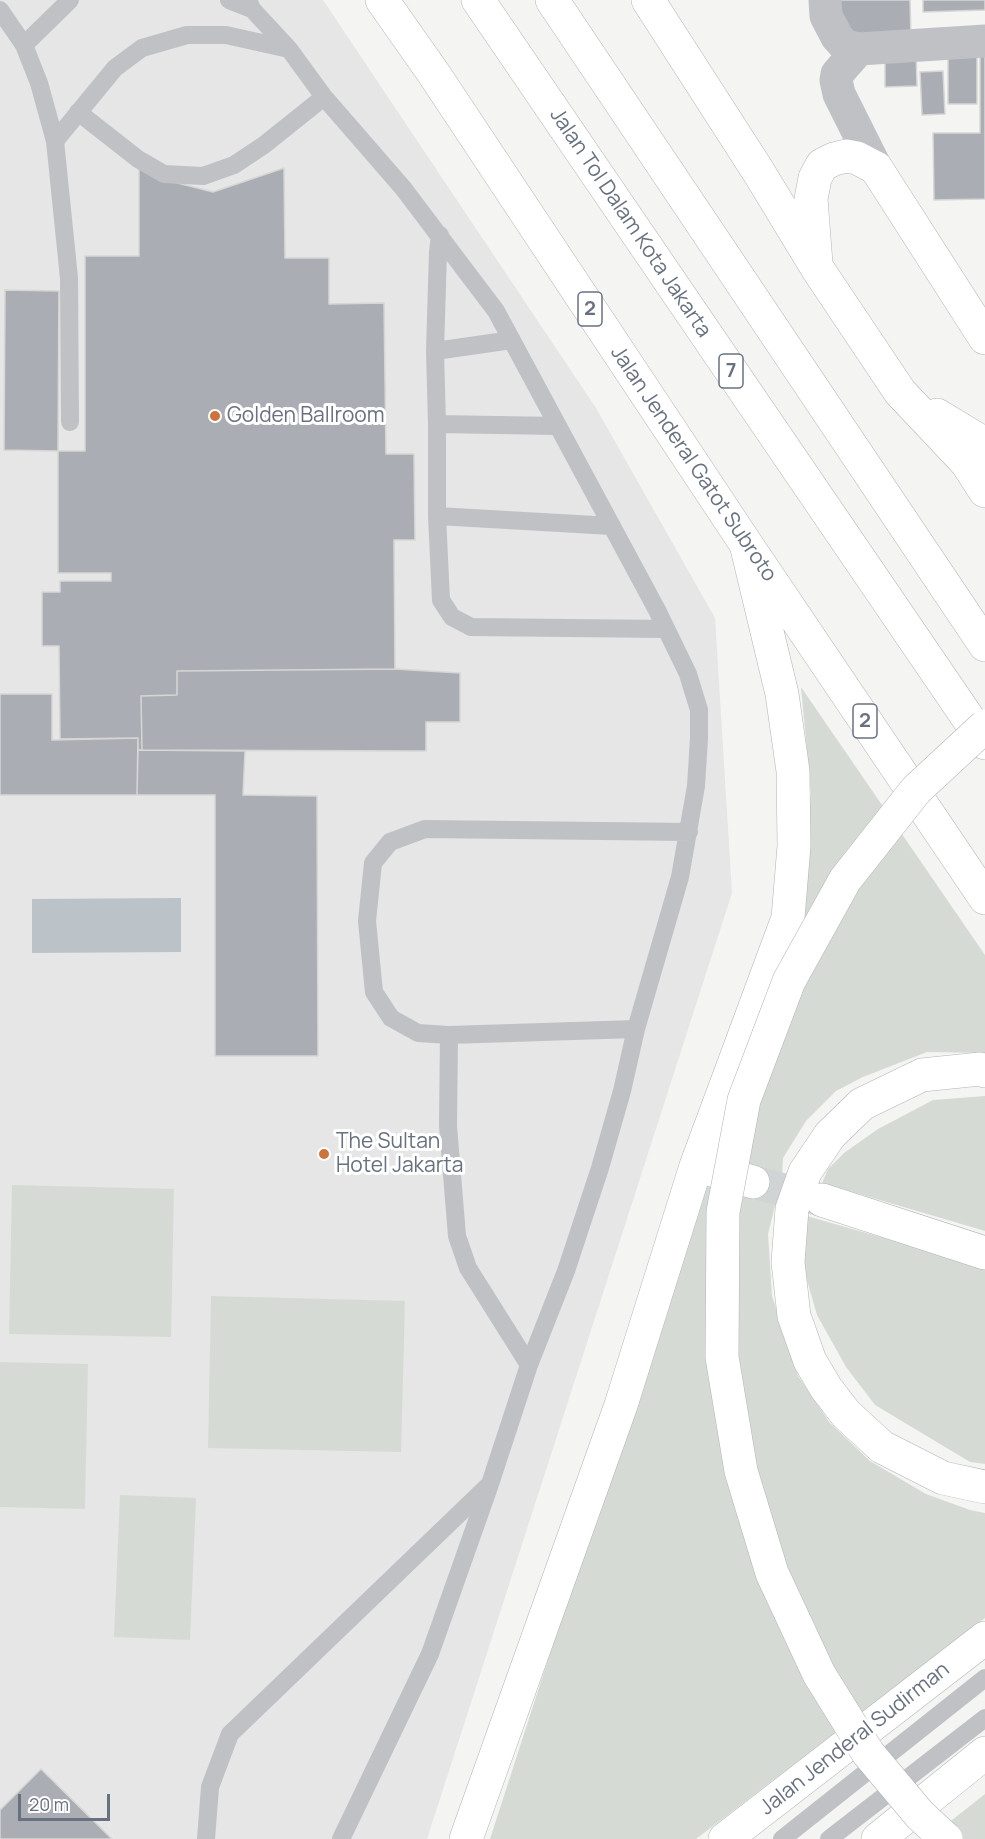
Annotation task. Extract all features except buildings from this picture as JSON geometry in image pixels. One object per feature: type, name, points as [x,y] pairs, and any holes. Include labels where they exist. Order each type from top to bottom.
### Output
[{"type":"main road","name":"Jalan Jenderal Gatot Subroto","points":[[382,0],[985,898]]},
{"type":"main road","name":"Jalan Tol Dalam Kota Jakarta","points":[[478,0],[985,743]]},
{"type":"main road","points":[[552,0],[985,645]]},
{"type":"main road","points":[[649,7],[758,171],[817,268],[900,392],[979,460],[985,491]]},
{"type":"main road","points":[[817,268],[812,199],[814,178],[822,165],[834,159],[846,156],[856,158],[876,168],[985,338]]},
{"type":"main road","points":[[466,1839],[621,1405],[696,1166],[788,918],[794,846],[793,771],[782,694],[746,544]]},
{"type":"main road","points":[[946,1839],[920,1815],[868,1753],[819,1674],[772,1573],[741,1471],[722,1357],[723,1212],[744,1100],[789,981],[845,880],[916,790],[985,726]]},
{"type":"main road","points":[[985,1071],[922,1074],[862,1104],[838,1127],[805,1172],[792,1209],[788,1262],[794,1316],[810,1361],[826,1388],[846,1414],[882,1447],[943,1479],[985,1487]]},
{"type":"main road","points":[[696,1166],[753,1182]]},
{"type":"main road","points":[[822,1200],[985,1253]]},
{"type":"main road","name":"Jalan Jenderal Sudirman","points":[[725,1839],[985,1638]]},
{"type":"main road","points":[[878,1839],[985,1753]]},
{"type":"street","points":[[825,0],[826,16],[848,43]]},
{"type":"street","points":[[848,43],[985,41]]},
{"type":"street","points":[[848,43],[837,74],[839,94],[876,168]]},
{"type":"lane","points":[[24,45],[70,0]]},
{"type":"lane","points":[[229,0],[250,4],[289,49],[324,97],[440,235],[496,310],[666,629],[688,674],[699,710],[696,786],[680,877],[636,1029],[622,1091],[600,1168],[566,1271],[529,1365],[430,1654],[341,1839]]},
{"type":"lane","points":[[0,10],[24,45],[39,82],[55,141],[69,278],[70,422]]},
{"type":"lane","points":[[55,141],[115,68],[142,48],[187,35],[226,36],[289,49]]},
{"type":"lane","points":[[78,112],[138,159],[164,174],[203,176],[234,165],[264,145],[324,97]]},
{"type":"lane","points":[[440,235],[435,351],[436,516],[441,600],[452,617],[471,627],[666,629]]},
{"type":"lane","points":[[435,351],[512,340]]},
{"type":"lane","points":[[437,424],[558,426]]},
{"type":"lane","points":[[436,516],[612,526]]},
{"type":"lane","points":[[636,1029],[449,1035],[418,1033],[391,1018],[374,992],[367,921],[373,863],[390,842],[425,829],[689,832]]},
{"type":"lane","points":[[449,1035],[448,1126],[457,1236],[468,1268],[529,1365]]},
{"type":"lane","points":[[206,1839],[210,1787],[230,1734],[490,1484]]},
{"type":"lane","points":[[782,1839],[985,1678]]},
{"type":"lane","points":[[829,1839],[985,1718]]},
{"type":"shaded area","name":"The Sultan Hotel Jakarta","points":[[0,0],[323,0],[596,408],[715,618],[732,893],[427,1839],[0,1839]]},
{"type":"shaded area","points":[[801,687],[985,955],[985,1053],[927,1052],[863,1077],[836,1091],[806,1121],[783,1158],[782,1178],[768,1234],[772,1296],[798,1376],[830,1423],[870,1461],[926,1494],[985,1513],[985,1618],[696,1839],[490,1839],[624,1425],[801,910],[811,793]]},
{"type":"shaded area","points":[[181,898],[181,952],[32,953],[32,899]]},
{"type":"shaded area","points":[[985,1096],[985,1231],[822,1183],[828,1169],[844,1153],[878,1129],[933,1100]]},
{"type":"shaded area","points":[[12,1185],[174,1189],[171,1337],[9,1334]]},
{"type":"shaded area","points":[[807,1216],[985,1267],[985,1464],[970,1462],[875,1405],[846,1367],[817,1315],[803,1266]]},
{"type":"shaded area","points":[[211,1296],[405,1301],[401,1452],[208,1448]]},
{"type":"shaded area","points":[[0,1362],[88,1364],[85,1509],[0,1507]]},
{"type":"shaded area","points":[[120,1495],[196,1498],[190,1640],[114,1637]]},
{"type":"shaded area","points":[[985,1794],[985,1839],[928,1839]]},
{"type":"tunnel","points":[[753,1182],[822,1200]]},
{"type":"place","name":"Golden Ballroom","points":[[215,416]]},
{"type":"place","name":"The Sultan Hotel Jakarta","points":[[324,1154]]}]
